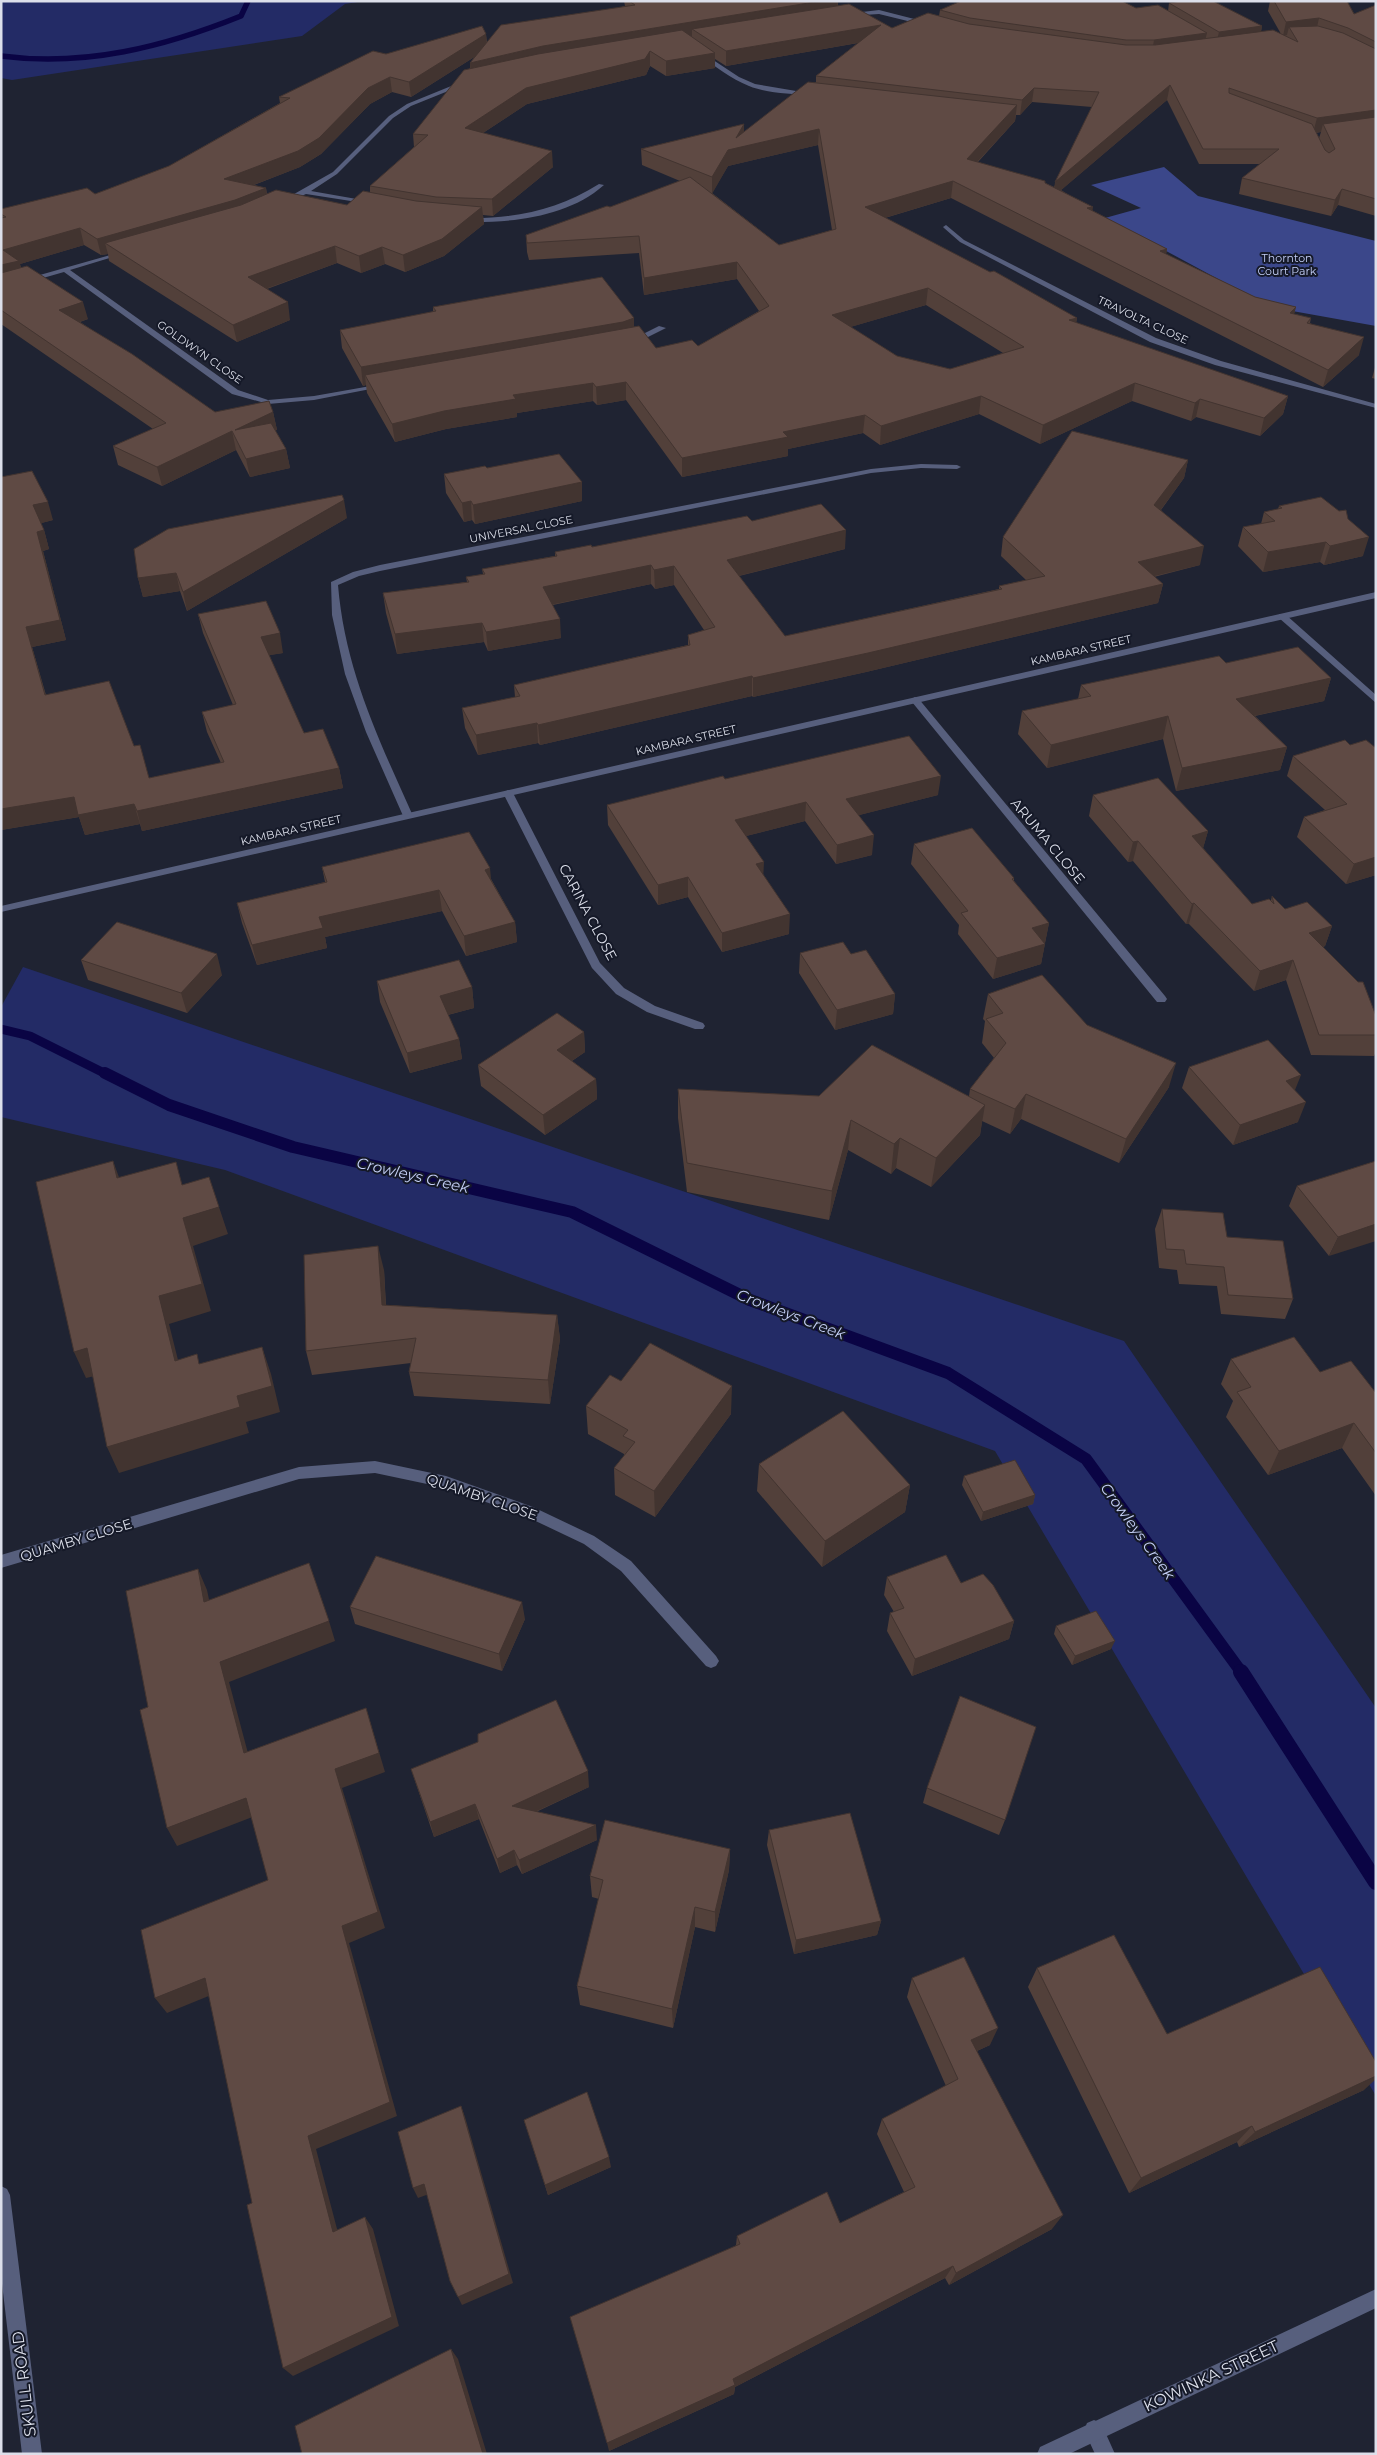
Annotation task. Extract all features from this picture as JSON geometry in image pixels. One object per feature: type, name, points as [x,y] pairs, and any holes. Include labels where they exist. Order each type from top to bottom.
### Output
[{"type":"street","points":[[839,16],[863,12],[880,12],[938,27]]},
{"type":"street","points":[[697,51],[741,81],[752,85],[762,88],[821,95]]},
{"type":"street","points":[[274,206],[305,192],[334,173],[391,117],[409,105],[476,79]]},
{"type":"street","points":[[455,220],[508,219],[542,214],[584,197],[601,184]]},
{"type":"street","points":[[305,192],[380,206]]},
{"type":"street","name":"TRAVOLTA CLOSE","points":[[946,227],[962,241],[1153,340],[1218,363],[1376,406]]},
{"type":"street","points":[[1,288],[130,251]]},
{"type":"street","name":"GOLDWYN CLOSE","points":[[66,270],[235,392],[268,402],[314,398],[392,384]]},
{"type":"street","points":[[625,344],[646,337],[662,328]]},
{"type":"street","name":"UNIVERSAL CLOSE","points":[[408,816],[351,683],[342,654],[337,624],[334,584],[356,574],[380,568],[871,471],[921,466],[956,467]]},
{"type":"street","name":"KAMBARA STREET","points":[[1,909],[1376,595]]},
{"type":"street","points":[[1282,616],[1376,700]]},
{"type":"street","name":"ARUMA CLOSE","points":[[915,700],[1161,999]]},
{"type":"street","name":"CARINA CLOSE","points":[[508,793],[596,965],[620,991],[651,1009],[699,1026]]},
{"type":"street","name":"QUAMBY CLOSE","points":[[1,1562],[299,1473],[375,1467],[446,1482],[528,1511],[588,1540],[626,1566],[712,1661]]},
{"type":"street","name":"SKULL ROAD","points":[[1,2195],[32,2454]]},
{"type":"street","name":"KOWINKA STREET","points":[[1047,2454],[1094,2430],[1376,2298]]},
{"type":"street","points":[[1094,2430],[1105,2454]]},
{"type":"shaded area","points":[[1,1],[364,1],[345,4],[302,36],[12,80],[1,78]]},
{"type":"shaded area","points":[[23,967],[1124,1341],[1376,1708],[1376,2096],[995,1451],[225,1170],[1,1117],[1,1007]]},
{"type":"green space","name":"Thornton Court Park","points":[[1164,167],[1198,196],[1376,241],[1376,326],[1270,307],[1105,218],[1141,208],[1091,185]]},
{"type":"building","points":[[629,1],[821,1],[543,46],[470,63],[501,25],[635,5]]},
{"type":"building","points":[[961,1],[1122,1],[1136,8],[1158,5],[1207,33],[1154,40],[1126,40],[970,18],[940,10]]},
{"type":"building","points":[[1213,1],[1262,26],[1219,32],[1169,3]]},
{"type":"building","points":[[1274,1],[1347,1],[1354,14],[1376,5],[1376,42],[1348,28],[1319,18],[1286,22]]},
{"type":"building","points":[[849,4],[892,28],[928,13],[969,24],[1126,45],[1155,45],[1273,30],[1298,42],[1289,27],[1318,26],[1343,33],[1376,49],[1376,110],[1317,118],[1229,88],[1229,93],[1312,124],[1325,150],[1329,153],[1335,149],[1323,124],[1376,117],[1376,199],[1342,189],[1335,200],[1242,178],[1279,149],[1203,149],[1170,85],[1055,182],[1099,92],[1034,88],[1022,100],[816,76],[881,25],[726,51],[692,29]]},
{"type":"building","points":[[482,26],[486,34],[409,82],[390,77],[368,88],[319,138],[298,151],[224,179],[266,188],[235,200],[97,239],[80,228],[3,250],[19,261],[1,265],[1,218],[6,217],[1,214],[1,209],[87,188],[95,194],[169,166],[290,98],[279,97],[373,51],[386,54]]},
{"type":"building","points":[[682,30],[715,53],[666,61],[650,51],[645,59],[526,88],[465,128],[552,151],[492,199],[436,197],[370,186],[428,135],[413,134],[464,70],[538,54]]},
{"type":"building","points":[[808,82],[1017,105],[967,159],[1045,181],[1045,183],[1093,207],[1087,208],[1167,249],[1160,251],[1255,297],[1296,307],[1290,313],[1311,318],[1307,323],[1364,337],[1328,370],[953,181],[865,207],[990,272],[994,271],[1077,318],[1069,320],[1288,396],[1264,418],[1200,399],[1195,403],[1135,383],[1043,425],[981,396],[881,426],[865,415],[783,432],[788,437],[682,458],[626,382],[596,387],[593,383],[513,395],[516,399],[444,411],[392,424],[365,375],[639,326],[656,348],[692,340],[698,346],[769,306],[737,262],[644,278],[639,236],[527,243],[526,235],[607,206],[610,207],[690,177],[779,245],[836,229],[819,129],[728,150],[712,177],[641,149],[744,124],[736,138]],"holes":[[[928,288],[1024,347],[950,369],[897,356],[832,315]]]},
{"type":"building","points":[[276,190],[347,205],[363,191],[416,201],[482,207],[442,239],[403,255],[382,247],[359,256],[335,246],[248,277],[288,302],[233,325],[105,243],[241,205]]},
{"type":"building","points":[[27,266],[83,302],[59,310],[132,354],[215,412],[269,401],[273,412],[235,430],[271,423],[286,449],[246,459],[232,431],[157,467],[113,446],[166,423],[1,310],[1,273]]},
{"type":"building","points":[[602,277],[634,318],[623,322],[361,367],[340,330],[436,311],[433,307]]},
{"type":"building","points":[[1072,431],[1188,460],[1154,505],[1204,546],[1138,562],[1163,584],[868,653],[753,678],[752,676],[538,725],[537,723],[476,735],[462,708],[520,696],[514,685],[690,645],[688,635],[715,627],[674,566],[654,570],[651,565],[543,587],[560,619],[486,632],[482,623],[395,634],[383,593],[469,582],[466,577],[485,574],[482,569],[557,556],[555,552],[591,545],[592,547],[747,516],[752,521],[821,504],[846,530],[727,560],[785,636],[1002,589],[999,586],[1045,576],[1003,537]]},
{"type":"building","points":[[559,454],[582,482],[473,505],[471,501],[462,503],[444,474],[485,466],[487,468]]},
{"type":"building","points":[[32,471],[48,502],[33,505],[44,530],[37,532],[60,620],[26,627],[45,695],[109,681],[134,746],[140,745],[149,778],[224,762],[202,712],[236,704],[198,614],[266,601],[280,633],[261,637],[304,733],[323,729],[339,768],[137,811],[134,804],[78,815],[74,797],[1,809],[1,477]]},
{"type":"building","points":[[342,495],[344,500],[183,592],[176,573],[138,578],[134,549],[168,529]]},
{"type":"building","points":[[1321,497],[1339,511],[1346,510],[1348,519],[1369,537],[1330,546],[1326,542],[1268,552],[1243,527],[1275,521],[1264,512],[1282,508],[1279,506]]},
{"type":"building","points":[[1298,647],[1331,678],[1236,699],[1287,747],[1182,768],[1168,716],[1051,745],[1022,711],[1091,696],[1081,685],[1219,656],[1226,663]]},
{"type":"building","points":[[909,736],[941,776],[846,799],[874,835],[837,845],[806,802],[735,820],[764,862],[756,864],[790,914],[722,933],[688,877],[658,885],[607,805],[723,776],[725,779]]},
{"type":"building","points":[[1345,740],[1350,745],[1366,740],[1376,748],[1376,857],[1354,864],[1304,817],[1347,804],[1293,756]]},
{"type":"building","points":[[1158,778],[1208,831],[1192,836],[1252,904],[1269,899],[1274,904],[1272,896],[1285,909],[1307,902],[1332,926],[1309,933],[1358,982],[1363,982],[1376,1016],[1376,1035],[1319,1035],[1293,960],[1260,971],[1194,903],[1192,904],[1138,841],[1133,842],[1093,795]]},
{"type":"building","points":[[972,828],[1049,923],[1032,928],[1045,944],[997,958],[961,913],[968,911],[914,844]]},
{"type":"building","points":[[469,832],[490,868],[485,870],[515,922],[464,936],[439,890],[319,917],[323,928],[252,945],[237,903],[327,882],[322,867]]},
{"type":"building","points":[[117,922],[217,954],[181,993],[81,960]]},
{"type":"building","points":[[843,942],[851,954],[866,950],[895,994],[837,1010],[800,953]]},
{"type":"building","points":[[459,960],[472,987],[440,996],[459,1039],[407,1053],[377,981]]},
{"type":"building","points":[[1042,975],[1087,1025],[1176,1063],[1126,1139],[1026,1094],[1015,1109],[970,1089],[1006,1043],[986,1019],[1003,1013],[988,994]]},
{"type":"building","points":[[557,1013],[584,1032],[557,1050],[596,1079],[543,1115],[478,1065]]},
{"type":"building","points":[[1268,1040],[1301,1075],[1286,1081],[1306,1102],[1240,1125],[1189,1067]]},
{"type":"building","points":[[872,1045],[985,1105],[936,1158],[900,1138],[894,1144],[851,1120],[832,1191],[687,1163],[678,1089],[819,1096]]},
{"type":"building","points":[[113,1161],[117,1178],[176,1162],[182,1185],[209,1177],[219,1207],[183,1218],[202,1284],[159,1296],[175,1361],[197,1354],[199,1364],[262,1347],[272,1386],[237,1396],[240,1407],[107,1447],[87,1348],[74,1352],[36,1182]]},
{"type":"building","points":[[1376,1161],[1376,1224],[1338,1237],[1297,1186]]},
{"type":"building","points":[[1162,1209],[1223,1213],[1227,1237],[1283,1241],[1293,1299],[1228,1295],[1224,1267],[1186,1264],[1184,1250],[1166,1249]]},
{"type":"building","points":[[378,1246],[382,1305],[557,1315],[548,1380],[409,1372],[416,1338],[306,1351],[304,1255]]},
{"type":"building","points":[[1294,1337],[1320,1372],[1351,1361],[1376,1393],[1376,1453],[1354,1423],[1279,1451],[1237,1392],[1251,1387],[1231,1359]]},
{"type":"building","points":[[650,1343],[732,1386],[654,1491],[614,1468],[635,1442],[623,1436],[628,1430],[586,1406],[610,1375],[621,1381]]},
{"type":"building","points":[[843,1411],[910,1485],[825,1541],[759,1464]]},
{"type":"building","points":[[1015,1460],[1035,1495],[983,1512],[964,1476]]},
{"type":"building","points":[[946,1555],[961,1583],[983,1574],[993,1585],[1014,1621],[915,1659],[890,1613],[904,1608],[887,1577]]},
{"type":"building","points":[[376,1556],[522,1602],[499,1654],[350,1607]]},
{"type":"building","points":[[309,1563],[329,1621],[220,1662],[244,1753],[366,1708],[379,1753],[335,1769],[378,1912],[342,1926],[390,2102],[308,2136],[333,2232],[365,2217],[392,2317],[283,2368],[247,2205],[252,2203],[205,1978],[155,1998],[141,1930],[268,1880],[246,1798],[167,1828],[140,1710],[148,1707],[126,1591],[198,1569],[204,1602]]},
{"type":"building","points":[[1096,1611],[1115,1641],[1075,1656],[1056,1626]]},
{"type":"building","points":[[960,1696],[1036,1727],[1005,1820],[927,1788]]},
{"type":"building","points":[[556,1700],[588,1771],[512,1806],[596,1825],[519,1860],[514,1850],[497,1859],[475,1804],[430,1822],[411,1769],[478,1742],[478,1734]]},
{"type":"building","points":[[850,1813],[881,1921],[796,1940],[769,1830]]},
{"type":"building","points":[[605,1820],[730,1849],[715,1912],[695,1907],[672,2009],[577,1986],[603,1880],[590,1876]]},
{"type":"building","points":[[1114,1935],[1167,2034],[1320,1967],[1376,2062],[1376,2076],[1255,2132],[1252,2126],[1141,2178],[1037,1968]]},
{"type":"building","points":[[964,1957],[998,2028],[971,2040],[1063,2215],[956,2273],[953,2266],[733,2379],[735,2385],[607,2443],[570,2317],[740,2244],[737,2236],[827,2192],[840,2223],[915,2187],[882,2119],[958,2079],[912,1978]]},
{"type":"building","points":[[587,2092],[609,2157],[545,2185],[524,2120]]},
{"type":"building","points":[[461,2106],[509,2274],[458,2297],[450,2281],[424,2184],[413,2188],[398,2132]]},
{"type":"building","points":[[451,2349],[483,2454],[302,2454],[295,2426]]},
{"type":"waterway","points":[[1,56],[63,59],[124,52],[183,37],[241,16],[248,1]]},
{"type":"waterway","name":"Crowleys Creek","points":[[1,1029],[30,1036],[108,1075]]},
{"type":"waterway","name":"Crowleys Creek","points":[[105,1073],[169,1105],[293,1147],[572,1212],[750,1300],[948,1373],[1086,1459],[1242,1673]]},
{"type":"waterway","name":"Crowleys Creek","points":[[1241,1672],[1376,1882]]}]
